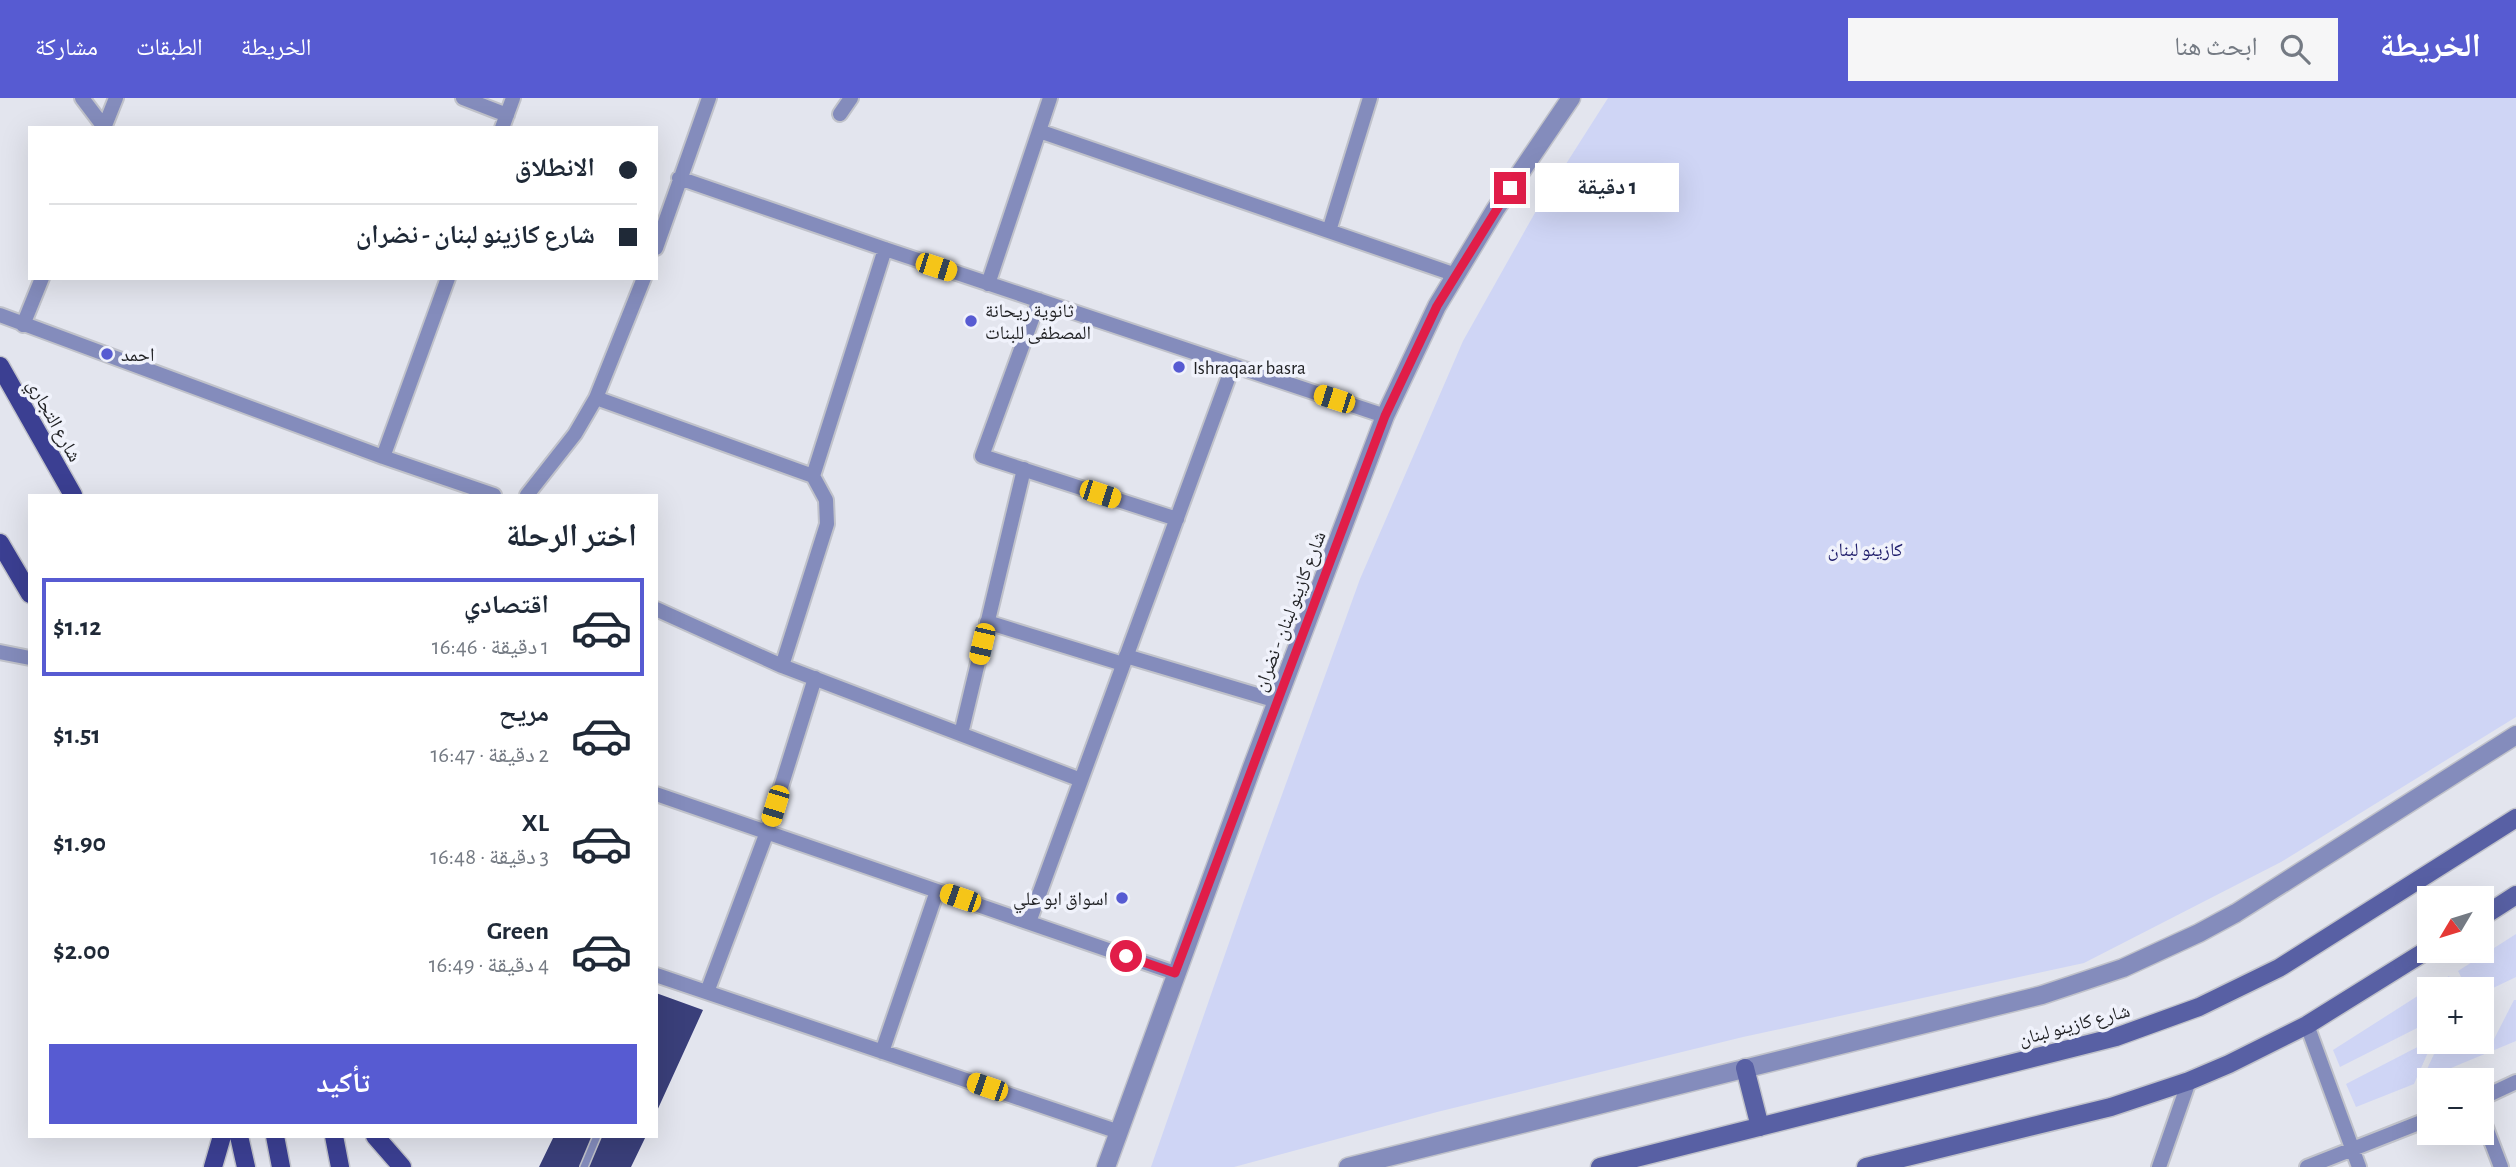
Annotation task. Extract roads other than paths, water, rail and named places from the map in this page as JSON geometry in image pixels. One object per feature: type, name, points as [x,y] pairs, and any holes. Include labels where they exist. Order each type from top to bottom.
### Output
[{"type":"main road","name":"شارع التجاري","points":[[0,366],[72,494]]},
{"type":"main road","points":[[0,543],[28,591]]},
{"type":"main road","name":"شارع كازينو لبنان","points":[[1600,1167],[2116,1037],[2199,1007],[2279,968],[2516,818]]},
{"type":"main road","points":[[2494,909],[2516,895]]},
{"type":"main road","points":[[1866,1167],[2110,1107],[2189,1081],[2307,1025],[2417,956]]},
{"type":"main road","points":[[1745,1068],[1760,1126]]},
{"type":"main road","points":[[213,1167],[221,1138]]},
{"type":"main road","points":[[239,1138],[246,1167]]},
{"type":"main road","points":[[275,1138],[282,1167]]},
{"type":"main road","points":[[334,1138],[340,1167]]},
{"type":"main road","points":[[377,1138],[402,1167]]},
{"type":"street","points":[[82,98],[103,126]]},
{"type":"street","points":[[104,126],[116,98]]},
{"type":"street","points":[[463,98],[505,121],[513,98]]},
{"type":"street","points":[[658,243],[709,98]]},
{"type":"street","points":[[839,114],[851,98]]},
{"type":"street","name":"شارع كازينو لبنان - نضران","points":[[1106,1167],[1175,973],[1385,416],[1437,306],[1495,210],[1571,98]]},
{"type":"street","points":[[988,284],[1039,131],[1046,100]]},
{"type":"street","points":[[1329,231],[1364,100]]},
{"type":"street","points":[[1039,131],[1456,275]]},
{"type":"street","points":[[679,178],[1385,416]]},
{"type":"street","points":[[813,476],[885,249]]},
{"type":"street","points":[[23,325],[41,280]]},
{"type":"street","points":[[383,457],[447,280]]},
{"type":"street","points":[[528,494],[575,434],[596,398],[643,280]]},
{"type":"street","points":[[1039,300],[982,456],[1177,519]]},
{"type":"street","points":[[0,315],[383,457],[491,494]]},
{"type":"street","points":[[1029,922],[1233,365]]},
{"type":"street","points":[[596,398],[813,476],[826,500],[827,524],[782,666]]},
{"type":"street","points":[[961,734],[1024,469]]},
{"type":"street","points":[[658,610],[782,666],[1081,780]]},
{"type":"street","points":[[988,622],[1277,701]]},
{"type":"street","points":[[0,652],[28,658]]},
{"type":"street","points":[[707,992],[767,832],[815,678]]},
{"type":"street","points":[[1348,1167],[2042,995],[2103,976],[2161,952],[2236,913],[2516,735]]},
{"type":"street","points":[[658,794],[1175,973]]},
{"type":"street","points":[[882,1052],[937,891]]},
{"type":"street","points":[[658,976],[1119,1132]]},
{"type":"street","points":[[2307,1025],[2359,1167]]},
{"type":"street","points":[[2159,1167],[2189,1081]]},
{"type":"street","points":[[2494,1092],[2516,1082]]},
{"type":"street","points":[[2307,1167],[2417,1124]]},
{"type":"street","points":[[2493,1145],[2501,1167]]},
{"type":"lane","points":[[584,1167],[596,1138]]},
{"type":"place","name":"ثانوية ريحانة المصطفى للبنات","points":[[971,321]]},
{"type":"place","name":"احمد","points":[[107,354]]},
{"type":"place","name":"Ishraqaar basra","points":[[1179,367]]},
{"type":"place","name":"اسواق ابو علي","points":[[1122,898]]},
{"type":"park label","name":"كازينو لبنان","points":[[1865,549]]}]
